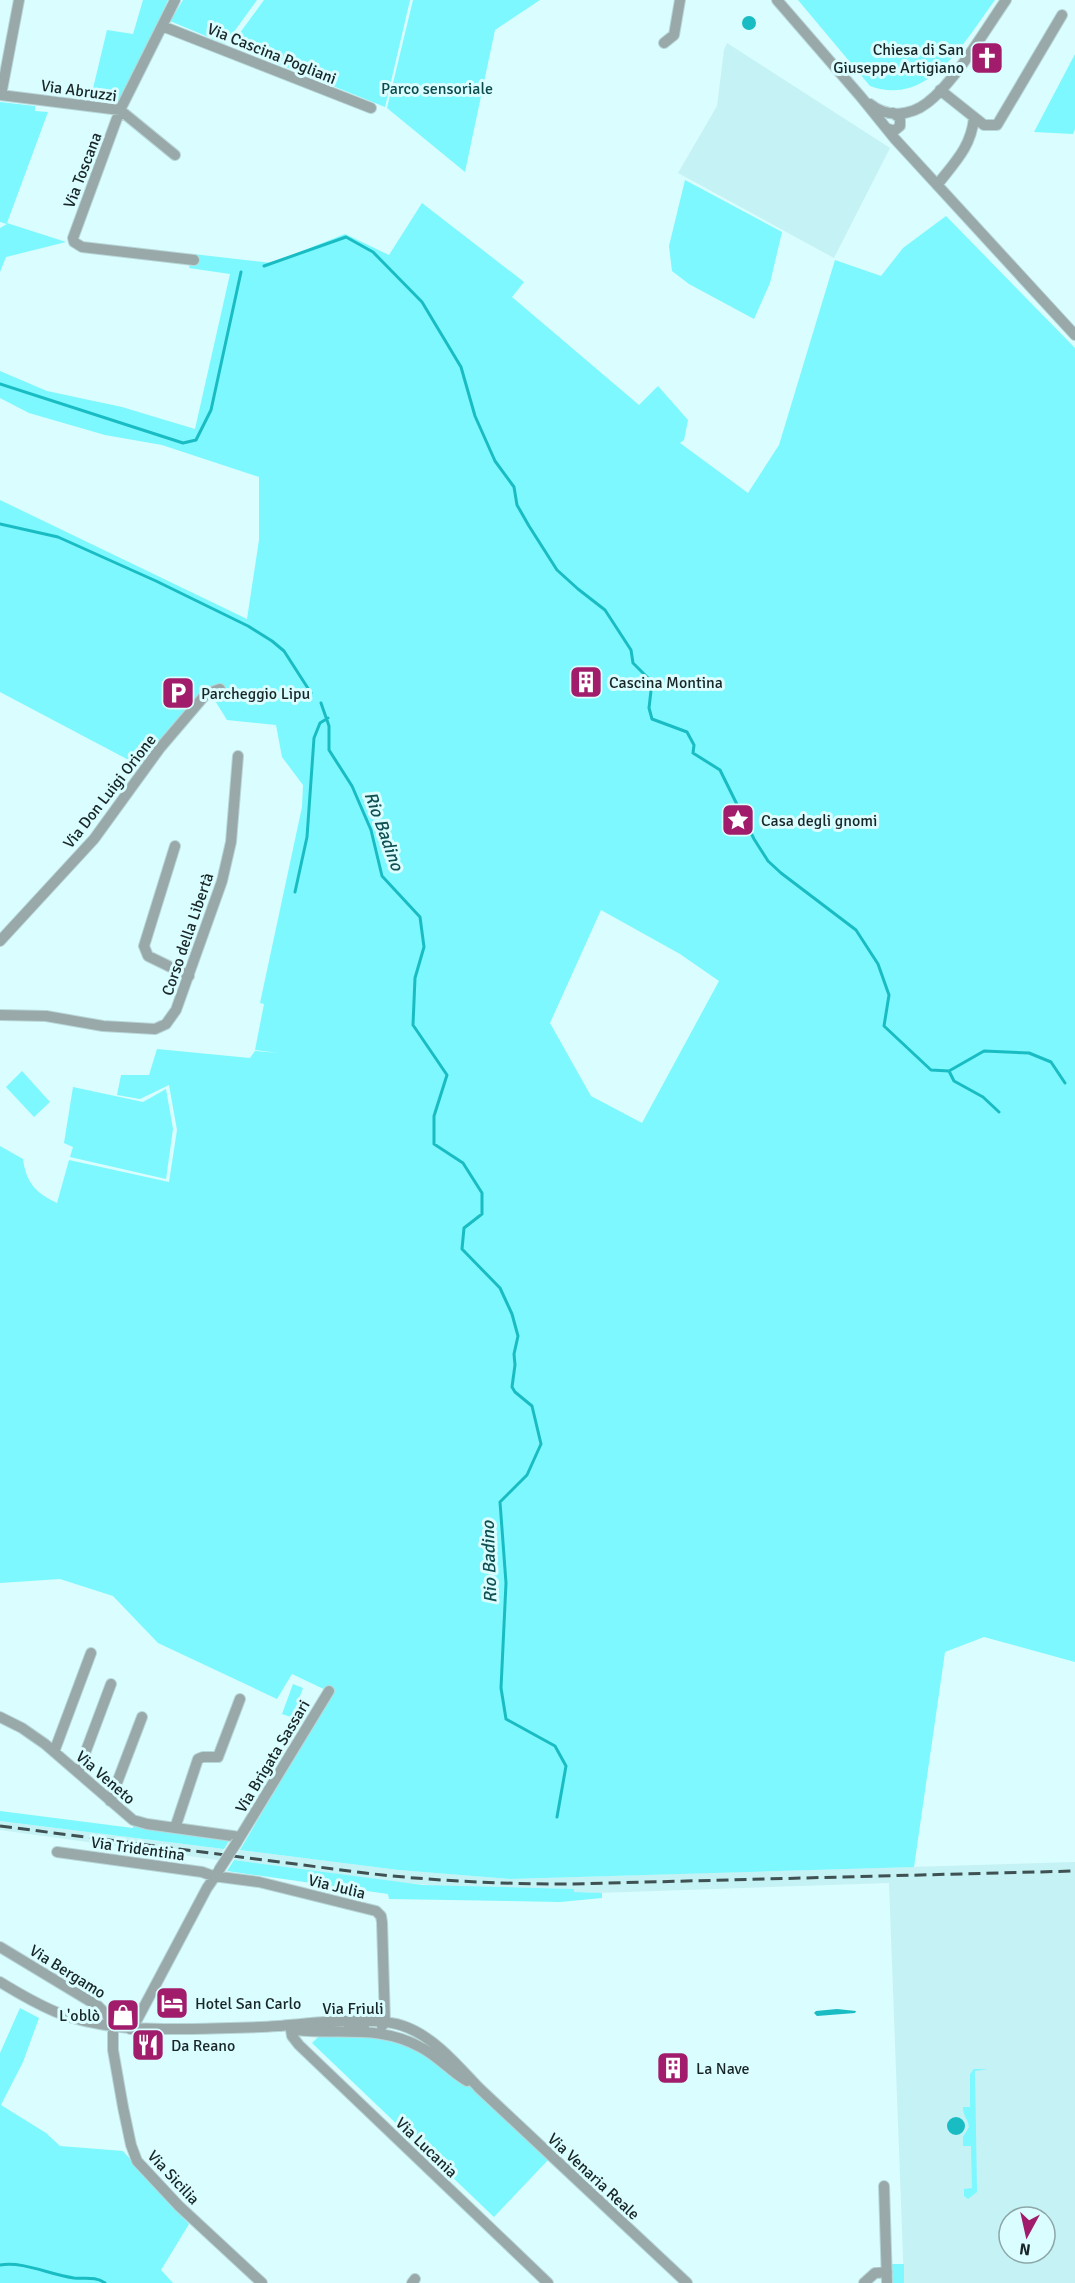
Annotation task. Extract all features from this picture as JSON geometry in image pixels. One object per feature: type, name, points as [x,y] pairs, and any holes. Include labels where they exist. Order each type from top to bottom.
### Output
[{"type":"street","points":[[1,95],[19,0]]},
{"type":"street","name":"Via Toscana","points":[[175,0],[120,110],[73,238],[74,243],[82,247],[194,260]]},
{"type":"street","points":[[664,43],[674,35],[680,0]]},
{"type":"street","points":[[777,0],[886,128],[1075,335]]},
{"type":"street","points":[[861,97],[877,109],[893,113],[904,113],[927,103],[940,90],[1006,0]]},
{"type":"street","points":[[940,90],[984,125],[997,125],[1062,15]]},
{"type":"street","name":"Via Cascina Pogliani","points":[[162,26],[371,108]]},
{"type":"street","name":"Via Abruzzi","points":[[1,95],[120,110],[175,155]]},
{"type":"street","points":[[886,128],[892,131],[900,126],[900,118],[893,113]]},
{"type":"street","points":[[938,185],[967,146],[972,135],[974,118]]},
{"type":"street","name":"Via Don Luigi Orione","points":[[0,941],[94,839],[160,748],[206,694],[220,689]]},
{"type":"street","name":"Corso della Libertà","points":[[0,1015],[46,1016],[103,1026],[155,1029],[166,1024],[176,1010],[222,880],[232,833],[238,756]]},
{"type":"street","points":[[175,846],[144,946],[148,956],[189,976]]},
{"type":"street","points":[[0,924],[11,930]]},
{"type":"street","points":[[54,1752],[91,1653]]},
{"type":"street","points":[[78,1772],[111,1684]]},
{"type":"street","name":"Via Brigata Sassari","points":[[238,1840],[329,1691]]},
{"type":"street","points":[[175,1828],[198,1759],[218,1757],[240,1699]]},
{"type":"street","name":"Via Veneto","points":[[0,1717],[29,1732],[133,1820],[238,1840]]},
{"type":"street","points":[[110,1801],[142,1717]]},
{"type":"street","points":[[130,2029],[217,1873],[238,1840]]},
{"type":"street","name":"Via Tridentina","points":[[57,1852],[217,1873]]},
{"type":"street","name":"Via Julia","points":[[217,1873],[378,1912],[382,1922],[385,2022]]},
{"type":"street","name":"Via Bergamo","points":[[0,1947],[98,2006],[107,2015],[113,2027]]},
{"type":"street","name":"Via Friuli","points":[[0,1982],[57,2013],[130,2029],[272,2026],[337,2022],[398,2024]]},
{"type":"street","points":[[291,2030],[294,2027],[324,2027],[337,2022]]},
{"type":"street","points":[[346,2031],[358,2026],[382,2026],[385,2022]]},
{"type":"street","name":"Via Venaria Reale","points":[[398,2024],[411,2029],[433,2043],[687,2283]]},
{"type":"street","name":"Via Friuli","points":[[272,2026],[291,2030],[373,2031],[395,2036]]},
{"type":"street","name":"Via Sicilia","points":[[113,2027],[113,2050],[121,2097],[131,2145],[137,2161],[179,2206],[262,2283]]},
{"type":"street","name":"Via Lucania","points":[[291,2030],[294,2038],[322,2068],[548,2283]]},
{"type":"street","name":"Via Venaria Reale","points":[[395,2036],[428,2052],[462,2079],[482,2091]]},
{"type":"street","points":[[864,2283],[875,2273],[887,2278],[884,2186]]},
{"type":"shaded area","points":[[749,16],[754,18],[756,23],[754,28],[749,30],[744,28],[742,23],[744,18]]},
{"type":"shaded area","points":[[727,43],[890,148],[834,258],[678,173],[717,106],[724,50]]},
{"type":"shaded area","points":[[0,1821],[224,1849],[218,1860],[0,1830]]},
{"type":"shaded area","points":[[240,1850],[399,1870],[510,1879],[1075,1862],[1075,2283],[904,2283],[889,1883],[597,1893],[574,1892],[573,1889],[451,1887],[234,1860]]},
{"type":"shaded area","points":[[837,2009],[856,2011],[855,2013],[817,2016],[814,2013],[816,2011]]},
{"type":"shaded area","points":[[956,2117],[962,2120],[965,2126],[962,2132],[956,2135],[950,2132],[947,2126],[950,2120]]},
{"type":"green space","points":[[143,0],[168,0],[130,84],[118,101],[104,103],[90,101],[107,30],[133,34]]},
{"type":"green space","points":[[183,0],[257,0],[225,44],[170,21]]},
{"type":"green space","points":[[264,0],[410,0],[385,107],[231,45]]},
{"type":"green space","name":"Parco sensoriale","points":[[413,0],[540,0],[495,30],[465,172],[387,108]]},
{"type":"green space","points":[[798,0],[995,0],[958,51],[944,66],[928,79],[911,87],[891,90],[870,86]]},
{"type":"green space","points":[[1075,54],[1075,129],[1073,134],[1034,132]]},
{"type":"green space","points":[[0,102],[35,106],[35,111],[48,112],[7,223],[66,242],[6,257],[0,272],[0,228],[7,224],[0,222]]},
{"type":"green space","points":[[685,180],[782,232],[770,283],[754,319],[689,284],[672,271],[669,246]]},
{"type":"green space","points":[[422,203],[524,282],[512,297],[639,405],[658,386],[688,420],[684,440],[680,443],[748,493],[779,445],[835,260],[881,276],[903,248],[946,216],[1075,348],[1075,1662],[984,1637],[945,1652],[914,1867],[510,1879],[399,1870],[240,1850],[332,1693],[292,1674],[277,1699],[158,1643],[113,1596],[60,1579],[0,1583],[0,1146],[23,1159],[24,1167],[33,1186],[57,1203],[69,1160],[169,1182],[177,1130],[169,1085],[140,1099],[117,1095],[121,1075],[149,1075],[157,1049],[250,1058],[255,1051],[279,1053],[255,1050],[264,1004],[260,1003],[302,807],[303,785],[282,757],[276,725],[227,720],[209,691],[142,767],[0,692],[0,500],[247,619],[259,540],[259,477],[162,445],[105,435],[29,413],[0,398],[0,371],[47,391],[122,407],[195,429],[230,274],[189,268],[193,254],[272,263],[345,234],[389,255]],"holes":[[[601,910],[680,954],[719,981],[642,1123],[591,1096],[550,1023]]]},
{"type":"green space","points":[[22,1071],[50,1102],[34,1117],[6,1087]]},
{"type":"green space","points":[[73,1087],[143,1102],[166,1089],[173,1129],[166,1179],[70,1157],[73,1147],[64,1143]]},
{"type":"green space","points":[[293,1684],[303,1688],[294,1712],[299,1714],[297,1719],[282,1714]]},
{"type":"green space","points":[[0,1811],[133,1828],[133,1825],[229,1841],[224,1849],[0,1821]]},
{"type":"green space","points":[[234,1860],[423,1885],[574,1889],[574,1892],[602,1893],[602,1898],[560,1902],[389,1899],[388,1894],[227,1871]]},
{"type":"green space","points":[[20,2008],[39,2018],[23,2062],[1,2105],[46,2133],[60,2146],[123,2151],[189,2224],[161,2270],[173,2283],[0,2283],[0,2053]]},
{"type":"green space","points":[[382,2033],[455,2071],[548,2160],[494,2217],[312,2043],[321,2034]]},
{"type":"green space","points":[[974,2069],[988,2069],[975,2071],[977,2192],[968,2199],[964,2196],[964,2189],[972,2188],[971,2146],[963,2146],[963,2137],[969,2127],[963,2107],[970,2107],[970,2074]]},
{"type":"green space","points":[[891,2264],[904,2264],[904,2283],[892,2283]]},
{"type":"waterway","points":[[264,266],[346,237],[373,252],[422,302],[461,367],[475,416],[495,461],[514,487],[517,505],[529,526],[557,570],[605,610],[631,650],[633,663],[652,682],[649,708],[652,719],[687,732],[694,745],[693,753],[720,770],[754,839],[768,861],[856,930],[878,964],[889,995],[884,1026],[931,1070],[949,1071],[984,1051],[1029,1053],[1051,1062],[1065,1083]]},
{"type":"waterway","points":[[0,384],[183,443],[196,440],[211,410],[241,272]]},
{"type":"waterway","name":"Rio Badino","points":[[0,524],[58,537],[248,626],[284,651],[311,693]]},
{"type":"waterway","name":"Rio Badino","points":[[321,703],[329,726],[329,750],[352,786],[371,830],[382,876],[420,917],[424,947],[415,978],[413,1025],[447,1075],[434,1116],[434,1144],[463,1163],[482,1193],[482,1214],[464,1228],[462,1249],[500,1288],[512,1314],[518,1336],[514,1354],[512,1387],[532,1406],[541,1444],[527,1475],[500,1502],[506,1583],[501,1688],[506,1719],[555,1746],[566,1766],[557,1817]]},
{"type":"waterway","points":[[295,892],[307,837],[314,738],[320,723],[328,718]]},
{"type":"waterway","points":[[949,1071],[954,1081],[983,1097],[999,1112]]},
{"type":"waterway","points":[[0,2265],[18,2265],[105,2283]]},
{"type":"railway","points":[[0,1826],[365,1873],[493,1883],[571,1884],[1075,1871]]},
{"type":"place","name":"Chiesa di San Giuseppe Artigiano","points":[[987,58]]},
{"type":"place","name":"Cascina Montina","points":[[586,682]]},
{"type":"place","name":"Parcheggio Lipu","points":[[178,693]]},
{"type":"place","name":"Casa degli gnomi","points":[[738,820]]},
{"type":"place","name":"Hotel San Carlo","points":[[172,2003]]},
{"type":"place","name":"L'oblò","points":[[123,2015]]},
{"type":"place","name":"Da Reano","points":[[148,2045]]},
{"type":"place","name":"La Nave","points":[[673,2068]]}]
